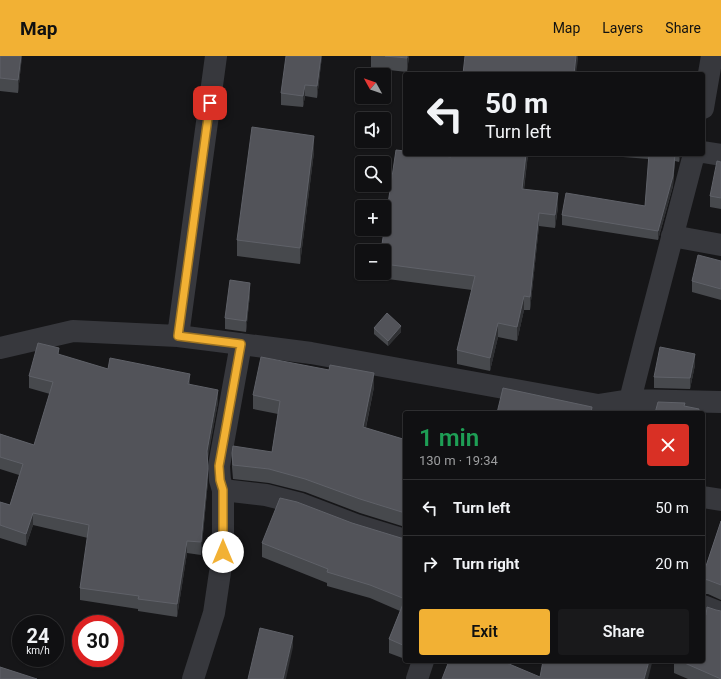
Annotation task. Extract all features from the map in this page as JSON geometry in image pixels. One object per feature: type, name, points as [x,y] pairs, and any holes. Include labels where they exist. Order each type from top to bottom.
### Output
[{"type":"street","points":[[178,336],[216,56]]},
{"type":"street","points":[[705,96],[712,56]]},
{"type":"street","points":[[705,152],[721,155]]},
{"type":"street","points":[[630,400],[693,156]]},
{"type":"street","points":[[672,236],[721,246]]},
{"type":"street","points":[[0,348],[73,330],[178,336],[311,353],[598,409],[630,400],[721,402]]},
{"type":"street","points":[[193,679],[214,613],[223,552],[223,490],[220,480],[219,466],[241,344]]},
{"type":"street","points":[[223,490],[266,495],[301,504],[356,525],[403,539]]},
{"type":"street","points":[[705,497],[721,500]]},
{"type":"street","points":[[705,607],[721,613]]},
{"type":"street","points":[[416,679],[422,663]]},
{"type":"building","points":[[0,56],[21,56],[18,80],[0,78]]},
{"type":"building","points":[[286,56],[321,56],[317,86],[305,85],[303,96],[281,93]]},
{"type":"building","points":[[385,56],[407,56],[407,58]]},
{"type":"building","points":[[465,56],[576,56],[574,72],[463,72]]},
{"type":"building","points":[[252,127],[314,136],[300,248],[237,240]]},
{"type":"building","points":[[396,150],[403,151],[403,156],[526,156],[522,189],[558,193],[555,215],[539,213],[530,297],[524,296],[517,327],[498,323],[490,358],[457,350],[475,276],[391,265],[391,244],[382,244],[383,236],[391,236],[391,200],[389,200],[391,192]]},
{"type":"building","points":[[649,156],[675,156],[673,176],[658,231],[562,215],[566,193],[645,206]]},
{"type":"building","points":[[717,161],[721,162],[721,198],[710,196]]},
{"type":"building","points":[[698,255],[721,261],[721,289],[692,281]]},
{"type":"building","points":[[230,280],[250,283],[246,321],[225,318]]},
{"type":"building","points":[[387,313],[401,326],[388,341],[374,328]]},
{"type":"building","points":[[38,343],[59,348],[58,354],[108,369],[110,358],[190,374],[188,384],[218,390],[207,451],[208,469],[201,542],[187,541],[177,604],[138,599],[139,596],[80,588],[89,525],[33,513],[26,534],[0,525],[0,502],[10,505],[23,464],[0,457],[0,434],[34,445],[53,382],[29,376]]},
{"type":"building","points":[[660,347],[695,354],[690,378],[654,377]]},
{"type":"building","points":[[261,357],[329,370],[330,365],[374,373],[363,427],[403,439],[403,512],[305,479],[269,469],[233,465],[233,446],[272,452],[280,401],[253,395]]},
{"type":"building","points":[[503,388],[592,407],[591,411],[497,411]]},
{"type":"building","points":[[658,402],[685,403],[684,406],[699,409],[698,411],[656,411]]},
{"type":"building","points":[[280,498],[297,502],[352,523],[403,538],[403,598],[370,585],[327,572],[328,569],[262,543]]},
{"type":"building","points":[[721,521],[721,585],[705,579],[705,569]]},
{"type":"building","points":[[403,604],[403,645],[389,639]]},
{"type":"building","points":[[707,607],[721,611],[721,679],[685,663],[705,663]]},
{"type":"building","points":[[260,628],[293,636],[283,679],[248,679]]},
{"type":"building","points":[[448,663],[507,663],[540,677],[543,663],[648,663],[644,679],[442,679]]},
{"type":"building","points":[[0,667],[37,679],[0,679]]},
{"type":"route","points":[[210,103],[178,336],[241,344],[219,466],[220,480],[223,490],[223,552]]}]
